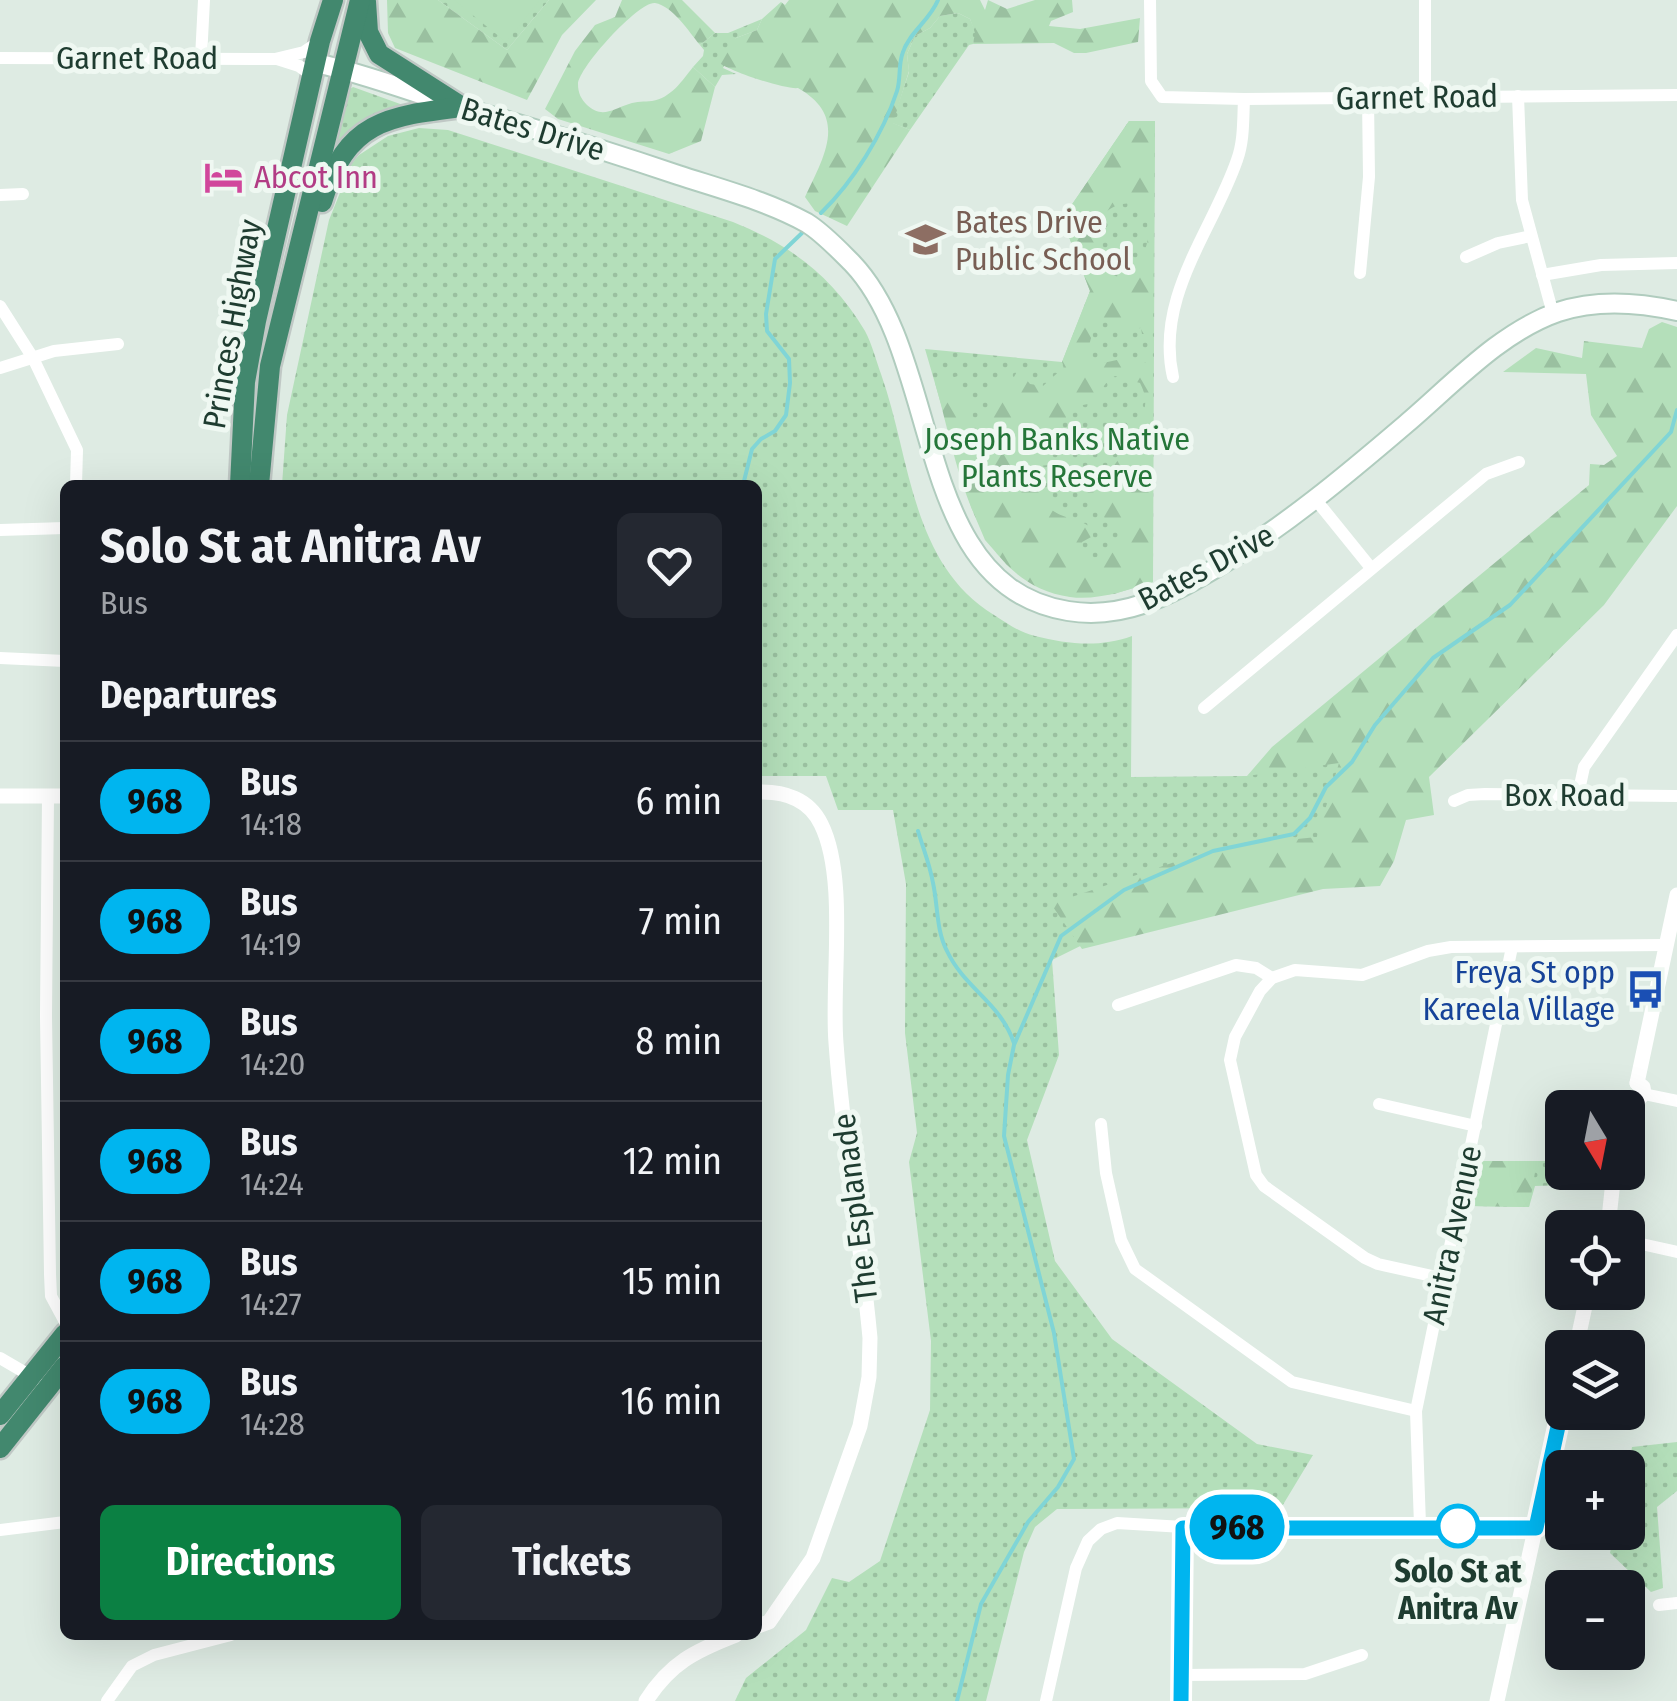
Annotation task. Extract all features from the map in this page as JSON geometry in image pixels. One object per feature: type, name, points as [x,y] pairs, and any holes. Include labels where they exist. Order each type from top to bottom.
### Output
[{"type":"highway","name":"Princes Highway","points":[[240,480],[245,382],[256,321],[320,41],[333,0]]},
{"type":"highway","name":"Princes Highway","points":[[259,480],[270,366],[342,69],[363,0]]},
{"type":"highway","points":[[363,0],[368,32],[379,54],[462,108]]},
{"type":"highway","points":[[304,228],[319,210],[338,160],[365,130],[401,115],[462,108]]},
{"type":"highway","points":[[0,1448],[60,1343]]},
{"type":"highway","points":[[0,1415],[39,1381],[60,1369]]},
{"type":"main road","name":"Bates Drive","points":[[314,69],[342,69],[534,128],[750,199],[810,225],[835,246],[876,294],[892,326],[955,518],[971,550],[991,572],[1036,603],[1071,612],[1129,609],[1150,602],[1186,586],[1271,534],[1504,342],[1554,314],[1600,303],[1677,310]]},
{"type":"street","points":[[201,58],[204,0]]},
{"type":"street","name":"Garnet Road","points":[[1150,0],[1150,74],[1157,94],[1169,98],[1677,96]]},
{"type":"street","points":[[1425,0],[1425,96]]},
{"type":"street","name":"Garnet Road","points":[[0,58],[275,58],[304,52],[320,41]]},
{"type":"street","name":"Garnet Road","points":[[275,58],[314,69]]},
{"type":"street","points":[[1518,96],[1520,182],[1554,314]]},
{"type":"street","points":[[1360,273],[1369,176],[1368,98]]},
{"type":"street","points":[[1173,378],[1169,352],[1175,300],[1237,161],[1244,100]]},
{"type":"street","points":[[0,195],[23,194]]},
{"type":"street","points":[[1466,257],[1498,242],[1531,236]]},
{"type":"street","points":[[1542,275],[1601,265],[1677,264]]},
{"type":"street","points":[[0,306],[33,358],[77,450],[76,480]]},
{"type":"street","points":[[0,368],[54,352],[118,344]]},
{"type":"street","points":[[1204,708],[1486,474],[1520,462]]},
{"type":"street","points":[[1316,500],[1370,568]]},
{"type":"street","points":[[0,530],[60,528]]},
{"type":"street","points":[[1578,796],[1584,767],[1677,635]]},
{"type":"street","points":[[0,658],[60,661]]},
{"type":"street","name":"The Esplanade","points":[[762,1625],[769,1622],[813,1558],[860,1426],[869,1377],[870,1338],[836,1039],[836,902],[827,840],[811,808],[790,796],[764,792]]},
{"type":"street","name":"Box Road","points":[[1454,801],[1486,794],[1677,796]]},
{"type":"street","points":[[0,796],[60,796]]},
{"type":"street","points":[[48,796],[50,1274],[51,1296],[60,1313]]},
{"type":"street","points":[[1638,1090],[1664,944],[1677,895]]},
{"type":"street","points":[[1442,1278],[1372,1262],[1264,1186],[1256,1176],[1230,1060],[1235,1038],[1260,991],[1272,978],[1295,970],[1362,975],[1428,950],[1451,946],[1664,944]]},
{"type":"street","name":"Anitra Avenue","points":[[1420,1526],[1416,1412],[1512,947]]},
{"type":"street","points":[[1118,1006],[1236,965],[1256,968],[1272,978]]},
{"type":"street","points":[[1645,1094],[1677,1101]]},
{"type":"street","points":[[1379,1104],[1476,1126]]},
{"type":"street","points":[[1102,1124],[1106,1173],[1121,1240],[1135,1269],[1292,1382],[1416,1412]]},
{"type":"street","points":[[1645,1245],[1677,1252]]},
{"type":"street","points":[[0,1358],[39,1381]]},
{"type":"street","points":[[1497,1701],[1557,1430]]},
{"type":"street","points":[[0,1530],[60,1523]]},
{"type":"street","points":[[1046,1701],[1076,1568],[1088,1541],[1100,1529],[1117,1523],[1183,1528],[1536,1528]]},
{"type":"street","points":[[1181,1701],[1183,1528]]},
{"type":"street","points":[[1659,1604],[1677,1603]]},
{"type":"street","points":[[106,1701],[132,1666],[154,1655],[212,1640]]},
{"type":"street","points":[[646,1701],[663,1674],[724,1640]]},
{"type":"street","points":[[1181,1675],[1304,1674],[1362,1655]]},
{"type":"green space","points":[[387,0],[438,0],[507,50],[549,0],[596,0],[562,35],[527,100],[395,48],[388,33]]},
{"type":"green space","points":[[438,0],[549,0],[507,50]]},
{"type":"green space","points":[[454,0],[540,0],[506,42]]},
{"type":"green space","points":[[622,0],[682,0],[715,33],[700,45],[668,9],[655,3],[647,5],[624,23],[588,64],[578,84],[582,98],[592,109],[603,112],[652,101],[676,88],[693,67],[715,87],[701,141],[669,154],[558,119],[545,109],[575,51],[595,25],[615,17]]},
{"type":"green space","points":[[789,0],[980,0],[985,10],[988,0],[1007,9],[1035,0],[1072,0],[1073,12],[1051,21],[1049,26],[1080,29],[1140,18],[1138,42],[1086,53],[1074,53],[1054,43],[973,44],[975,33],[970,19],[958,13],[940,16],[930,28],[915,36],[907,54],[909,71],[893,123],[910,130],[847,226],[815,211],[805,197],[828,138],[828,124],[814,99],[798,88],[756,79],[717,61],[736,38],[757,30],[762,19]]},
{"type":"green space","points":[[958,13],[970,19],[976,33],[973,44],[910,130],[892,123],[909,72],[907,54],[915,36],[930,28],[940,16]]},
{"type":"green space","points":[[762,19],[757,30],[736,38],[723,68],[736,74],[722,75],[715,87],[693,67],[703,56],[700,45],[715,33],[728,33]]},
{"type":"green space","points":[[353,87],[403,105],[364,120],[333,149],[347,91]]},
{"type":"green space","name":"Joseph Banks Native Plants Reserve","points":[[1129,121],[1155,121],[1153,582],[1114,594],[1071,597],[1032,584],[1007,565],[985,540],[971,507],[925,349],[1062,362],[1090,291],[1062,219]]},
{"type":"green space","name":"Joseph Banks Native Plants Reserve","points":[[1129,121],[1155,121],[1153,334],[1142,334],[1141,328],[1124,331],[1119,323],[1106,321],[1095,326],[1088,355],[1096,363],[1134,358],[1134,363],[1153,363],[1153,582],[1091,597],[1070,597],[1037,587],[1010,568],[990,543],[962,481],[935,383],[971,372],[956,391],[973,405],[972,423],[988,418],[993,403],[989,391],[995,381],[1011,382],[1018,370],[1030,384],[1043,386],[1064,367],[1062,362],[1090,291],[1062,219]],"holes":[[[1131,203],[1145,212],[1148,239],[1134,269],[1117,277],[1102,258],[1099,225],[1106,212]],[[1115,376],[1140,383],[1145,406],[1122,454],[1087,493],[1093,498],[1094,511],[1119,527],[1122,541],[1117,551],[1083,561],[1082,542],[1093,536],[1092,529],[1052,510],[1052,488],[1037,488],[1033,477],[1040,466],[1048,465],[1057,433],[1066,418],[1076,406],[1094,402]]]},
{"type":"green space","points":[[419,128],[448,130],[733,222],[774,241],[809,265],[839,294],[867,336],[929,538],[966,593],[1009,625],[1035,636],[1083,644],[1132,636],[1131,777],[1247,776],[1417,726],[1396,852],[1232,871],[1052,960],[1059,1055],[1027,1140],[1055,1261],[1112,1339],[1257,1444],[1313,1455],[1281,1508],[1057,1509],[1035,1527],[1024,1552],[986,1701],[735,1701],[746,1678],[806,1630],[832,1578],[849,1582],[880,1561],[930,1410],[931,1341],[909,1162],[917,1133],[905,1033],[906,884],[893,810],[838,810],[826,776],[762,776],[762,480],[282,480],[287,415],[329,220],[352,163],[388,136]]},
{"type":"green space","points":[[1662,322],[1677,327],[1677,506],[1604,605],[1429,777],[1434,815],[1406,820],[1394,861],[1380,886],[1323,889],[1082,949],[1051,904],[1219,847],[1317,837],[1339,763],[1247,776],[1272,747],[1589,485],[1590,464],[1604,465],[1617,456],[1591,415],[1586,374],[1503,372],[1536,348],[1582,358],[1584,341],[1642,348],[1649,329]]},
{"type":"green space","points":[[1480,1161],[1545,1161],[1545,1186],[1535,1186],[1529,1207],[1471,1206]]},
{"type":"green space","points":[[1480,1161],[1537,1161],[1529,1207],[1471,1206]]},
{"type":"green space","points":[[1677,1442],[1677,1491],[1657,1507],[1663,1588],[1651,1592],[1645,1586],[1645,1570],[1628,1570],[1610,1553],[1645,1550],[1645,1450],[1631,1450]]},
{"type":"waterway","points":[[821,213],[844,187],[875,140],[897,91],[906,45],[938,0]]},
{"type":"waterway","points":[[744,480],[752,449],[775,431],[786,415],[789,359],[767,331],[766,314],[775,259],[802,233]]},
{"type":"waterway","points":[[957,1701],[981,1604],[1028,1522],[1058,1487],[1074,1459],[1054,1333],[1004,1136],[1014,1045],[1061,936],[1124,890],[1213,851],[1294,834],[1310,818],[1326,787],[1352,762],[1375,725],[1433,658],[1510,605],[1671,432],[1677,410]]},
{"type":"waterway","points":[[918,831],[932,876],[943,943],[963,976],[1000,1017],[1014,1043]]},
{"type":"bus line","name":"968","points":[[1181,1701],[1183,1528],[1536,1528],[1557,1430]]},
{"type":"place","name":"Abcot Inn","points":[[224,177]]},
{"type":"place","name":"Bates Drive Public School","points":[[925,240]]},
{"type":"place","name":"Freya St opp Kareela Village","points":[[1645,990]]},
{"type":"place","name":"Solo St at Anitra Av","points":[[1458,1526]]}]
